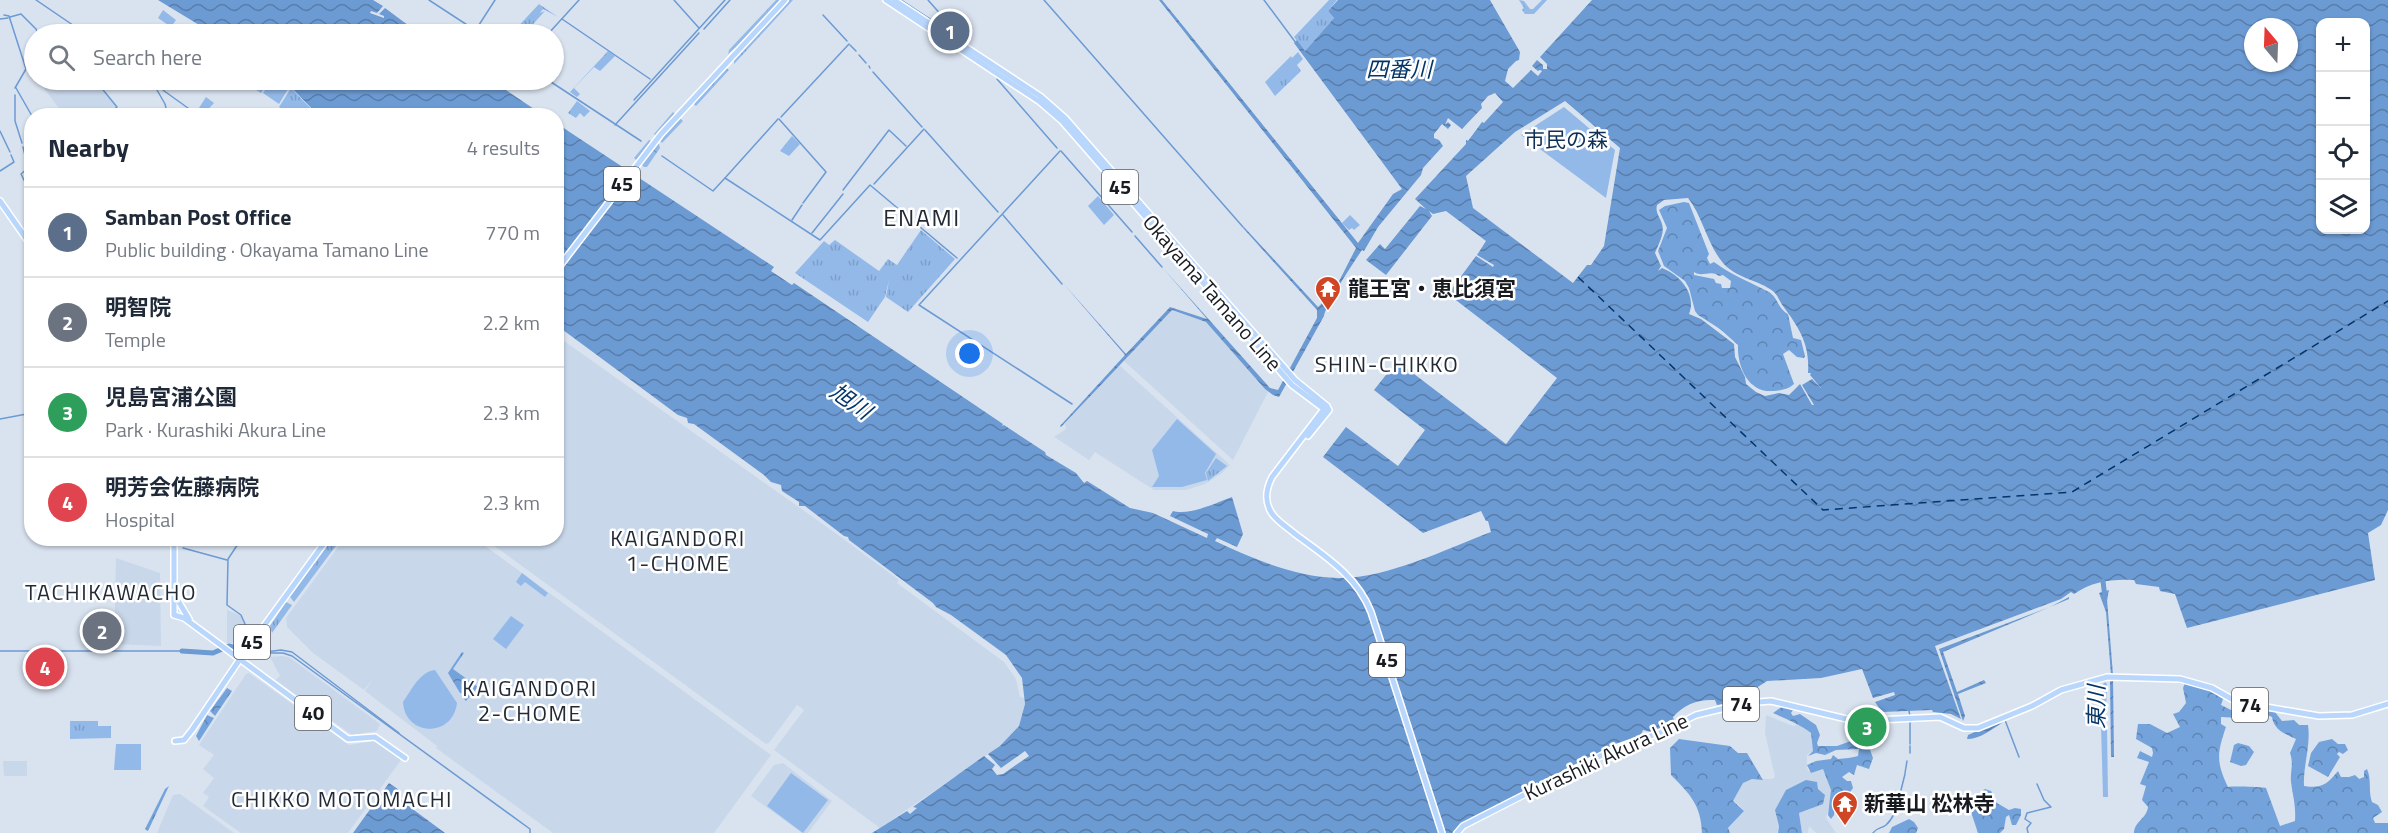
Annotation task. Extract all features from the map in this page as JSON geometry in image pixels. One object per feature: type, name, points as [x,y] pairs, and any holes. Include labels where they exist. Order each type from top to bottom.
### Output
[{"type":"main road","name":"45","points":[[564,260],[646,152],[690,100],[785,0]]},
{"type":"main road","name":"Okayama Tamano Line","points":[[886,0],[1040,102],[1062,121],[1290,382],[1324,410],[1269,483],[1267,501],[1271,513],[1280,522],[1347,574],[1363,594],[1371,612],[1442,833]]},
{"type":"main road","name":"Okayama Tamano Line","points":[[894,0],[1040,96],[1065,118],[1294,380],[1327,406],[1329,410],[1272,484],[1270,502],[1280,522]]},
{"type":"main road","points":[[0,195],[24,230]]},
{"type":"main road","points":[[0,201],[24,236]]},
{"type":"main road","points":[[175,546],[176,615]]},
{"type":"main road","points":[[175,546],[176,615]]},
{"type":"main road","name":"45","points":[[175,741],[184,740],[192,730],[240,659],[322,546]]},
{"type":"main road","name":"40","points":[[177,599],[195,627]]},
{"type":"main road","name":"40","points":[[176,615],[225,648],[348,739],[375,736],[405,758]]},
{"type":"main road","name":"Kurashiki Akura Line","points":[[1457,833],[1463,826],[1614,749],[1658,734],[1699,714],[1746,703],[1767,701],[1855,721],[1940,717],[1964,728],[1974,729],[2032,706],[2061,690],[2112,676],[2186,680],[2212,688],[2237,702],[2319,716],[2352,715],[2388,704]]},
{"type":"shaded area","points":[[45,90],[102,90],[117,108],[59,108]]},
{"type":"shaded area","points":[[1171,310],[1206,322],[1268,392],[1233,460],[1123,360]]},
{"type":"shaded area","points":[[564,341],[834,532],[899,580],[897,583],[1004,662],[1016,679],[1020,697],[1024,698],[1025,704],[1019,726],[1000,746],[880,828],[774,750],[804,710],[797,705],[766,744],[495,546],[564,546]]},
{"type":"shaded area","points":[[1119,365],[1230,465],[1205,484],[1186,490],[1154,490],[1095,452],[1089,460],[1054,437],[1066,429],[1065,423]]},
{"type":"shaded area","points":[[339,546],[485,546],[771,755],[714,833],[553,833],[436,748],[437,746],[365,691],[373,679],[364,690],[313,653],[287,627],[286,618]]},
{"type":"shaded area","points":[[116,558],[160,573],[161,646],[114,644]]},
{"type":"shaded area","points":[[227,610],[241,616],[248,634],[240,646],[227,643]]},
{"type":"shaded area","points":[[270,657],[289,657],[380,724],[377,731],[352,735],[276,680],[280,676]]},
{"type":"shaded area","points":[[249,673],[349,745],[375,741],[401,760],[348,833],[241,833],[203,806],[209,797],[203,793],[214,778],[203,769],[214,755],[199,745],[246,674]]},
{"type":"shaded area","points":[[1766,715],[1793,726],[1799,725],[1811,733],[1813,751],[1807,755],[1808,771],[1823,769],[1832,795],[1826,818],[1836,833],[1816,833],[1809,826],[1808,833],[1802,833],[1799,813],[1811,809],[1823,793],[1817,789],[1818,785],[1806,780],[1777,833],[1730,833],[1728,829],[1744,811],[1733,801],[1743,782],[1775,777],[1765,733]]},
{"type":"shaded area","points":[[3,761],[27,761],[27,776],[4,776]]},
{"type":"shaded area","points":[[783,763],[832,801],[808,833],[802,833],[751,796],[774,765]]},
{"type":"shaded area","points":[[180,794],[234,833],[157,833],[173,795]]},
{"type":"green space","points":[[776,0],[783,0],[749,36],[728,54],[729,50]]},
{"type":"green space","points":[[787,0],[793,0],[734,64],[734,59]]},
{"type":"green space","points":[[1329,0],[1337,0],[1328,11],[1334,18],[1305,51],[1294,37]]},
{"type":"green space","points":[[1519,0],[1524,1],[1530,9],[1533,9],[1542,0],[1547,0],[1534,14],[1525,14]]},
{"type":"green space","points":[[539,4],[558,17],[543,9],[540,13],[545,11],[533,24],[520,24]]},
{"type":"green space","points":[[163,10],[176,20],[173,24],[167,24],[158,18]]},
{"type":"green space","points":[[608,51],[615,56],[600,71],[594,67],[574,88],[580,94],[577,97],[570,92]]},
{"type":"green space","points":[[1298,52],[1303,59],[1297,65],[1301,71],[1275,96],[1265,82]]},
{"type":"green space","points":[[726,68],[729,70],[696,106],[691,102]]},
{"type":"green space","points":[[265,90],[287,90],[279,104],[263,93]]},
{"type":"green space","points":[[290,90],[293,90],[310,108],[280,108]]},
{"type":"green space","points":[[206,97],[214,103],[209,108],[199,108]]},
{"type":"green space","points":[[577,101],[590,111],[584,117],[580,113],[576,118],[568,113]]},
{"type":"green space","name":"市民の森","points":[[1564,107],[1615,150],[1606,198],[1521,135]]},
{"type":"green space","points":[[673,112],[683,121],[662,143],[654,134]]},
{"type":"green space","points":[[792,136],[800,144],[789,156],[780,151]]},
{"type":"green space","points":[[649,140],[659,144],[660,148],[647,167],[644,167],[634,158]]},
{"type":"green space","points":[[1098,196],[1114,215],[1104,225],[1088,206]]},
{"type":"green space","points":[[1689,203],[1709,254],[1707,258],[1710,264],[1714,262],[1734,275],[1771,293],[1788,314],[1793,338],[1801,340],[1805,356],[1804,358],[1797,357],[1789,350],[1783,354],[1794,384],[1786,389],[1773,391],[1757,388],[1746,377],[1742,369],[1738,345],[1695,311],[1685,281],[1664,266],[1658,251],[1667,228],[1659,210],[1665,206]],"holes":[[[1694,272],[1723,275],[1731,281],[1730,288],[1722,288],[1721,284],[1716,283],[1714,279],[1694,275]]]},
{"type":"green space","points":[[1350,215],[1360,225],[1354,230],[1352,228],[1349,230],[1342,223]]},
{"type":"green space","points":[[921,230],[955,259],[908,312],[886,297],[889,280],[885,297],[868,322],[795,273],[824,241],[829,245],[835,240],[879,271],[888,259],[897,265]]},
{"type":"green space","points":[[1177,419],[1216,454],[1205,473],[1207,480],[1182,487],[1152,487],[1159,476],[1152,450]]},
{"type":"green space","points":[[1216,458],[1227,466],[1208,481],[1206,473]]},
{"type":"green space","points":[[327,546],[336,546],[294,602],[290,597]]},
{"type":"green space","points":[[522,573],[548,593],[545,597],[525,582],[521,586],[516,582]]},
{"type":"green space","points":[[286,602],[292,605],[272,633],[270,626]]},
{"type":"green space","points":[[511,616],[524,625],[506,649],[493,639]]},
{"type":"green space","points":[[263,635],[270,636],[255,657],[249,655]]},
{"type":"green space","points":[[462,652],[464,653],[453,669],[478,687],[466,701],[461,696],[464,694],[460,693],[448,673]]},
{"type":"green space","points":[[435,670],[457,703],[454,714],[447,723],[429,729],[412,722],[406,714],[403,702],[420,678]]},
{"type":"green space","points":[[2105,682],[2107,684],[2106,712],[2100,713],[2102,685]]},
{"type":"green space","points":[[2185,683],[2211,690],[2223,699],[2221,705],[2239,714],[2239,718],[2221,717],[2221,724],[2226,727],[2219,757],[2224,778],[2228,787],[2266,788],[2280,826],[2295,821],[2290,753],[2296,739],[2281,731],[2275,725],[2272,717],[2258,711],[2259,709],[2275,712],[2282,721],[2294,720],[2299,725],[2308,725],[2304,786],[2315,787],[2324,784],[2338,771],[2341,777],[2355,775],[2359,779],[2364,777],[2364,771],[2367,769],[2372,802],[2378,805],[2382,812],[2373,818],[2375,823],[2388,823],[2388,833],[2134,833],[2148,807],[2142,800],[2146,786],[2140,784],[2149,762],[2137,758],[2140,751],[2152,757],[2153,753],[2152,748],[2136,739],[2138,724],[2150,724],[2167,733],[2180,727],[2173,714],[2179,712],[2186,703],[2183,688]]},
{"type":"green space","points":[[227,688],[232,691],[215,716],[210,711]]},
{"type":"green space","points":[[1783,706],[1793,710],[1791,713],[1793,716],[1800,714],[1816,725],[1820,735],[1818,746],[1837,746],[1851,741],[1869,747],[1873,758],[1869,769],[1857,765],[1854,775],[1849,772],[1842,777],[1851,781],[1853,788],[1845,799],[1835,806],[1831,819],[1828,815],[1831,790],[1823,769],[1811,773],[1807,765],[1831,759],[1833,755],[1838,759],[1858,756],[1859,749],[1836,750],[1825,755],[1816,753],[1808,756],[1813,751],[1811,733],[1773,713]]},
{"type":"green space","points":[[207,715],[214,718],[199,741],[196,736]]},
{"type":"green space","points":[[70,721],[98,721],[98,726],[111,726],[111,738],[70,739]]},
{"type":"green space","points":[[1875,722],[1879,730],[1859,735],[1855,723]]},
{"type":"green space","points":[[2107,724],[2108,797],[2103,797],[2101,726]]},
{"type":"green space","points":[[1679,739],[1730,746],[1738,753],[1747,753],[1763,780],[1752,779],[1743,783],[1733,801],[1744,811],[1728,828],[1730,833],[1702,833],[1697,807],[1684,788],[1671,775],[1670,748]]},
{"type":"green space","points":[[2332,739],[2338,744],[2345,744],[2348,750],[2343,754],[2339,752],[2337,754],[2340,757],[2328,777],[2308,766],[2311,753],[2319,742]]},
{"type":"green space","points":[[2238,743],[2249,746],[2254,752],[2246,765],[2241,766],[2230,762],[2234,745]]},
{"type":"green space","points":[[116,744],[141,744],[141,770],[114,770]]},
{"type":"green space","points":[[791,773],[828,800],[803,833],[767,806]]},
{"type":"green space","points":[[1806,780],[1817,782],[1818,789],[1825,795],[1823,804],[1799,813],[1802,833],[1778,833],[1779,826],[1775,810],[1786,790]]},
{"type":"green space","points":[[169,786],[148,831],[145,829],[165,789]]},
{"type":"green space","points":[[1985,789],[1991,791],[1997,803],[2009,810],[2021,809],[2016,825],[2012,825],[2009,815],[2000,833],[1978,833],[1969,806],[1970,801]]},
{"type":"green space","points":[[1909,819],[1918,828],[1916,833],[1889,833],[1892,827]]},
{"type":"water","points":[[158,0],[373,0],[383,6],[377,13],[371,11],[370,13],[384,18],[379,14],[385,8],[407,24],[198,24]]},
{"type":"water","points":[[1159,0],[1162,0],[1358,243],[1393,194],[1402,189],[1294,43],[1297,40],[1305,51],[1334,18],[1328,11],[1338,0],[1490,0],[1520,52],[1519,60],[1508,69],[1505,81],[1513,88],[1531,70],[1538,76],[1542,71],[1532,66],[1537,60],[1543,65],[1543,69],[1547,69],[1547,64],[1540,57],[1592,0],[2388,0],[2388,510],[2381,525],[2368,533],[2375,580],[2187,628],[2175,594],[2160,591],[2159,587],[2136,584],[2134,580],[2096,584],[1935,646],[1961,719],[1951,714],[1932,710],[1882,712],[1875,702],[1895,695],[1894,692],[1873,698],[1862,669],[1821,678],[1767,681],[1729,703],[1717,705],[1715,700],[1709,700],[1687,706],[1677,712],[1673,717],[1674,721],[1651,732],[1643,730],[1640,737],[1614,746],[1460,825],[1452,833],[872,833],[907,811],[910,814],[917,808],[913,807],[984,756],[995,765],[992,769],[997,775],[1003,774],[1029,756],[1025,751],[1001,768],[988,754],[1000,746],[1019,726],[1025,704],[1022,678],[1006,655],[951,615],[936,607],[805,506],[799,506],[799,502],[782,491],[781,485],[771,482],[694,424],[688,423],[687,418],[678,415],[564,331],[564,128],[774,267],[771,271],[792,285],[794,283],[1003,424],[1002,426],[1004,425],[1076,473],[1084,483],[1087,481],[1130,508],[1153,513],[1207,538],[1208,534],[1170,516],[1173,511],[1186,512],[1232,497],[1243,534],[1237,547],[1217,538],[1215,541],[1275,566],[1322,577],[1357,577],[1376,574],[1416,562],[1491,532],[1488,521],[1481,511],[1423,533],[1323,457],[1346,427],[1398,466],[1425,430],[1374,390],[1397,361],[1506,444],[1557,378],[1448,294],[1476,256],[1493,267],[1494,265],[1477,255],[1486,241],[1446,211],[1433,214],[1429,211],[1432,216],[1386,275],[1366,260],[1380,244],[1385,249],[1420,206],[1426,209],[1415,199],[1466,144],[1466,140],[1468,141],[1482,122],[1484,123],[1503,102],[1495,93],[1488,96],[1481,104],[1482,108],[1462,129],[1448,118],[1445,125],[1448,122],[1451,125],[1448,129],[1442,124],[1434,134],[1434,138],[1439,140],[1443,146],[1423,168],[1421,175],[1378,227],[1364,251],[1362,250],[1352,264],[1279,397],[1265,389],[1206,322],[1172,310],[1060,426],[1125,355],[1062,282],[1126,354],[1170,307],[1207,319],[1162,267],[1270,388],[1278,390],[1317,318],[1317,310],[1244,227],[1318,307],[1333,293],[1356,248]],"holes":[[[1565,101],[1620,148],[1604,246],[1591,265],[1587,265],[1573,283],[1473,208],[1466,176],[1515,132]],[[1688,198],[1713,248],[1723,263],[1733,272],[1773,291],[1794,322],[1803,338],[1808,373],[1811,373],[1810,375],[1821,388],[1812,379],[1802,385],[1814,405],[1800,384],[1789,395],[1779,393],[1765,396],[1746,384],[1735,357],[1734,344],[1701,319],[1689,314],[1691,299],[1681,280],[1662,268],[1658,271],[1661,266],[1655,253],[1663,228],[1657,213],[1657,205],[1664,200]]]},
{"type":"water","points":[[294,90],[506,90],[533,108],[311,108]]},
{"type":"water","points":[[2109,590],[2107,599],[2113,675],[2111,675],[2106,612],[2099,593]]},
{"type":"water","points":[[2050,607],[1943,652],[1957,692],[1984,680],[1986,683],[1958,694],[1965,716],[1963,721],[1939,649]]},
{"type":"water","points":[[2110,678],[2113,678],[2114,757],[2111,757]]},
{"type":"water","points":[[2002,720],[2003,722],[1976,738],[1967,739],[1968,735]]},
{"type":"water","points":[[389,783],[399,790],[395,796],[445,833],[353,833]]},
{"type":"waterway","points":[[36,0],[71,24]]},
{"type":"waterway","points":[[429,0],[466,24]]},
{"type":"waterway","points":[[480,24],[495,0]]},
{"type":"waterway","points":[[557,24],[579,0]]},
{"type":"waterway","points":[[674,0],[699,28]]},
{"type":"waterway","points":[[634,100],[725,0]]},
{"type":"waterway","points":[[704,29],[730,0]]},
{"type":"waterway","points":[[901,0],[942,27],[947,22]]},
{"type":"waterway","points":[[928,0],[965,42]]},
{"type":"waterway","points":[[1044,0],[1243,227]]},
{"type":"waterway","points":[[1264,0],[1296,43]]},
{"type":"waterway","points":[[10,17],[21,14],[31,24]]},
{"type":"waterway","points":[[4,15],[9,16],[24,63]]},
{"type":"waterway","points":[[823,15],[847,41]]},
{"type":"waterway","points":[[0,19],[8,18]]},
{"type":"waterway","points":[[562,19],[650,79]]},
{"type":"waterway","points":[[615,125],[699,33]]},
{"type":"waterway","points":[[781,117],[849,44]]},
{"type":"waterway","points":[[850,45],[856,51]]},
{"type":"waterway","points":[[859,55],[866,63]]},
{"type":"waterway","points":[[15,88],[24,72]]},
{"type":"waterway","points":[[873,72],[922,127]]},
{"type":"waterway","points":[[997,79],[1057,148]]},
{"type":"waterway","points":[[16,88],[27,108]]},
{"type":"waterway","points":[[103,90],[116,108]]},
{"type":"waterway","points":[[157,90],[166,108]]},
{"type":"waterway","points":[[163,90],[188,108]]},
{"type":"waterway","points":[[563,90],[641,141]]},
{"type":"waterway","points":[[15,95],[15,121],[22,143]]},
{"type":"waterway","points":[[725,178],[778,119]]},
{"type":"waterway","points":[[779,119],[826,172],[803,203]]},
{"type":"waterway","points":[[874,184],[924,129]]},
{"type":"waterway","points":[[843,190],[889,130],[906,146]]},
{"type":"waterway","points":[[925,130],[998,212]]},
{"type":"waterway","points":[[0,131],[10,152]]},
{"type":"waterway","points":[[23,147],[24,151]]},
{"type":"waterway","points":[[652,149],[656,152]]},
{"type":"waterway","points":[[1060,151],[919,305],[1072,404]]},
{"type":"waterway","points":[[1061,151],[1132,232]]},
{"type":"waterway","points":[[0,171],[14,162],[11,155]]},
{"type":"waterway","points":[[662,156],[713,191],[725,178],[820,240],[870,185],[957,258]]},
{"type":"waterway","points":[[24,171],[21,174],[24,180]]},
{"type":"waterway","points":[[812,233],[843,194]]},
{"type":"waterway","points":[[792,220],[802,205]]},
{"type":"waterway","points":[[1003,215],[1062,284]]},
{"type":"waterway","points":[[1135,236],[1162,267]]},
{"type":"waterway","points":[[0,419],[24,414]]},
{"type":"waterway","points":[[237,546],[228,559],[227,605],[241,615],[249,633]]},
{"type":"waterway","points":[[183,548],[227,560]]},
{"type":"waterway","name":"東川","points":[[2103,581],[2105,598]]},
{"type":"waterway","points":[[182,651],[213,653],[229,646],[237,648]]},
{"type":"waterway","points":[[266,652],[281,650],[292,652],[399,733]]},
{"type":"waterway","points":[[0,651],[182,651]]},
{"type":"waterway","points":[[261,653],[283,653],[292,656],[530,829],[530,833]]},
{"type":"waterway","points":[[1909,711],[1910,716]]},
{"type":"waterway","points":[[2005,720],[2019,757]]},
{"type":"waterway","points":[[1910,721],[1910,744]]},
{"type":"waterway","points":[[1910,746],[1910,753]]},
{"type":"waterway","points":[[1550,785],[1597,761]]},
{"type":"waterway","points":[[1905,773],[1907,761]]},
{"type":"waterway","points":[[1900,794],[1905,774]]},
{"type":"waterway","points":[[2028,833],[2027,828],[2031,823],[2025,819],[2027,813],[2051,807],[2044,800],[2037,784]]},
{"type":"waterway","points":[[1475,823],[1544,788]]},
{"type":"waterway","points":[[1873,833],[1891,819],[1900,795]]},
{"type":"ferry route","points":[[1578,277],[1823,510],[2072,492],[2388,301]]},
{"type":"place","name":"Samban Post Office","points":[[950,31]]},
{"type":"place","name":"龍王宮・恵比須宮","points":[[1328,312]]},
{"type":"place","name":"明智院","points":[[102,631]]},
{"type":"place","name":"明芳会佐藤病院","points":[[45,667]]},
{"type":"place","name":"児島宮浦公園","points":[[1867,727]]},
{"type":"place","name":"新華山 松林寺","points":[[1845,827]]},
{"type":"district","name":"ENAMI","points":[[922,218]]},
{"type":"district","name":"SHIN-CHIKKO","points":[[1387,364]]},
{"type":"district","name":"KAIGANDORI 1-CHOME","points":[[678,550]]},
{"type":"district","name":"TACHIKAWACHO","points":[[111,592]]},
{"type":"district","name":"KAIGANDORI 2-CHOME","points":[[530,700]]},
{"type":"district","name":"CHIKKO MOTOMACHI","points":[[342,799]]},
{"type":"water label","name":"四番川","points":[[1399,69]]},
{"type":"water label","name":"旭川","points":[[851,401]]}]
